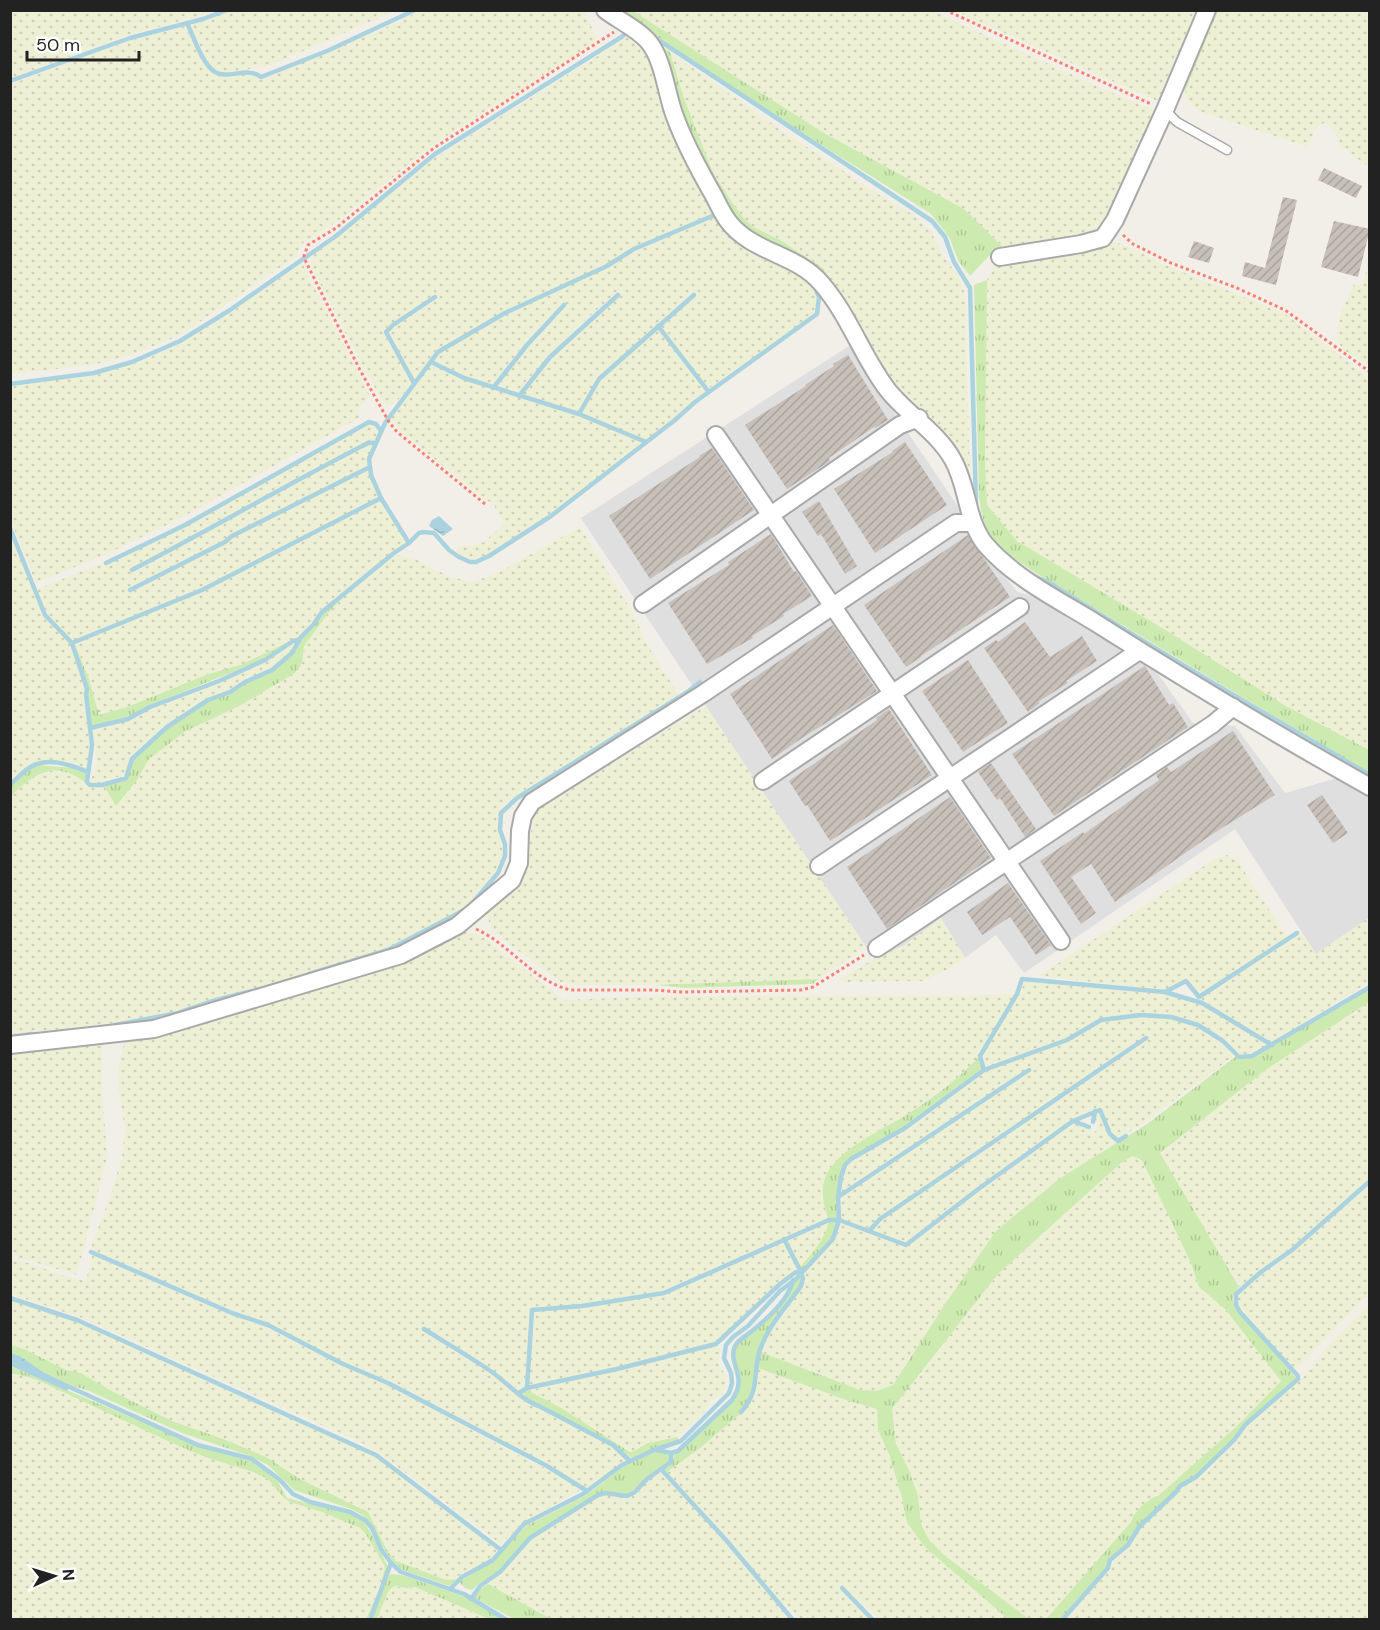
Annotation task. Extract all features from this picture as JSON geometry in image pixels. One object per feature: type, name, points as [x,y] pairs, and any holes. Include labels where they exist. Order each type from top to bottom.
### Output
[{"type":"street","points":[[605,10],[646,39],[656,52],[674,115],[701,173],[727,220],[742,236],[758,247],[805,268],[820,282],[844,315],[889,392],[919,418],[953,459],[966,494],[973,523],[984,542],[999,559],[1026,579],[1139,651],[1370,787]]},
{"type":"street","points":[[1000,257],[1103,238],[1114,220],[1165,110],[1207,10]]},
{"type":"street","points":[[643,604],[900,425],[919,418]]},
{"type":"street","points":[[716,435],[1061,941]]},
{"type":"street","points":[[10,1045],[154,1029],[401,955],[457,926],[512,880],[519,863],[523,816],[532,802],[704,693],[956,524],[973,523]]},
{"type":"street","points":[[763,781],[1020,608]]},
{"type":"street","points":[[819,866],[1139,651]]},
{"type":"street","points":[[877,948],[1213,724],[1233,707]]},
{"type":"lane","points":[[1165,110],[1177,122],[1227,150]]},
{"type":"path","points":[[945,10],[1112,88],[1165,110]]},
{"type":"path","points":[[485,504],[397,432],[388,422],[306,262],[305,250],[308,245],[336,228],[434,148],[593,48],[625,24]]},
{"type":"path","points":[[1114,220],[1123,235],[1133,244],[1171,263],[1238,288],[1286,310],[1370,372]]},
{"type":"path","points":[[457,926],[483,932],[540,976],[558,987],[571,990],[681,992],[801,990],[813,987],[877,948]]},
{"type":"shaded area","points":[[849,346],[957,505],[976,539],[1017,592],[1045,599],[1118,647],[1150,663],[1193,723],[1235,726],[1285,793],[1344,776],[1369,790],[1369,918],[1316,954],[1235,829],[1024,973],[996,935],[965,958],[941,918],[905,945],[874,959],[581,518]]},
{"type":"green space","points":[[11,10],[218,11],[128,35],[11,78]]},
{"type":"green space","points":[[422,10],[584,11],[597,39],[436,143],[335,223],[303,243],[297,256],[179,336],[128,356],[92,365],[11,374],[11,84],[129,41],[186,26],[205,65],[214,75],[256,75],[260,80],[392,25]]},
{"type":"green space","points":[[233,11],[394,11],[269,66],[221,73],[215,71],[208,62],[189,24]]},
{"type":"green space","points":[[620,11],[633,11],[824,133],[964,209],[1002,246],[970,276],[959,262],[949,237],[931,214],[751,100]]},
{"type":"green space","points":[[633,11],[933,11],[1159,112],[1108,222],[1098,233],[1082,239],[1002,246],[964,209],[824,133]]},
{"type":"green space","points":[[955,11],[1201,11],[1164,104]]},
{"type":"green space","points":[[1211,11],[1218,11],[1185,91],[1181,86]]},
{"type":"green space","points":[[1218,11],[1369,11],[1369,167],[1338,144],[1336,132],[1324,123],[1315,129],[1308,147],[1204,113],[1189,104],[1185,91]]},
{"type":"green space","points":[[628,37],[646,49],[716,212],[633,248],[606,264],[504,312],[437,352],[415,380],[388,333],[394,326],[437,298],[436,296],[391,324],[383,332],[413,383],[398,400],[387,408],[364,369],[310,264],[312,256],[436,157]]},
{"type":"green space","points":[[655,41],[670,52],[683,96],[714,175],[740,214],[753,227],[780,240],[823,268],[850,312],[732,216],[681,118]]},
{"type":"green space","points":[[670,52],[790,136],[915,216],[930,230],[945,259],[959,277],[965,294],[970,478],[945,439],[906,400],[879,367],[824,268],[780,240],[753,227],[740,214],[714,175],[682,96]]},
{"type":"green space","points":[[716,216],[721,226],[735,239],[801,274],[813,287],[818,297],[816,313],[708,389],[660,326],[696,296],[695,294],[597,379],[578,412],[521,395],[551,358],[621,294],[619,291],[577,327],[524,384],[519,394],[495,388],[528,345],[565,305],[564,303],[525,344],[492,386],[432,362],[439,353],[506,314],[608,267],[652,242]]},
{"type":"green space","points":[[1115,242],[1165,265],[1284,313],[1369,378],[1369,750],[1286,706],[1017,541],[987,505],[985,460],[987,280],[995,266],[1003,262]]},
{"type":"green space","points":[[302,263],[370,396],[359,408],[359,418],[179,519],[109,553],[36,583],[11,521],[11,386],[95,375],[132,365],[181,344]]},
{"type":"green space","points":[[1369,263],[1369,365],[1343,350],[1336,337],[1341,312],[1354,284],[1362,285]]},
{"type":"green space","points":[[987,280],[985,460],[987,505],[1017,541],[1286,706],[1369,750],[1369,773],[1034,572],[996,543],[985,525],[979,498],[974,285]]},
{"type":"green space","points":[[659,328],[706,391],[646,440],[580,413],[600,380]]},
{"type":"green space","points":[[431,364],[464,380],[578,415],[644,442],[550,514],[487,555],[470,560],[460,555],[455,549],[459,546],[484,542],[504,524],[493,503],[485,500],[399,430],[390,417]]},
{"type":"green space","points":[[369,423],[375,425],[380,431],[376,442],[367,443],[313,471],[130,570],[216,527],[371,443],[375,444],[368,459],[369,466],[231,535],[224,541],[129,590],[369,468],[379,498],[199,589],[73,641],[47,614],[37,589],[103,563],[105,565],[186,526]]},
{"type":"green space","points":[[380,500],[407,543],[321,609],[312,624],[300,636],[243,664],[206,675],[127,707],[98,715],[89,679],[75,643],[202,592]]},
{"type":"green space","points":[[580,527],[630,608],[652,653],[679,695],[515,796],[501,808],[497,821],[503,856],[496,872],[466,907],[387,948],[178,1012],[116,1023],[11,1035],[11,796],[25,782],[39,773],[52,770],[67,772],[80,778],[89,786],[104,786],[116,805],[137,780],[149,759],[186,731],[241,705],[302,663],[304,646],[329,612],[348,591],[396,555],[413,558],[448,576],[474,581],[496,574]]},
{"type":"green space","points":[[10,534],[44,616],[71,644],[74,653],[85,690],[90,745],[87,770],[76,763],[44,760],[34,762],[11,781]]},
{"type":"green space","points":[[348,591],[304,646],[302,663],[295,673],[241,705],[186,731],[149,759],[137,780],[116,806],[104,786],[127,779],[133,760],[168,728],[209,701],[273,671],[292,655],[302,638],[314,627],[323,613]]},
{"type":"green space","points":[[300,636],[253,664],[150,705],[133,715],[91,726],[88,689],[75,644],[89,679],[99,715],[127,707],[206,675],[243,664]]},
{"type":"green space","points":[[297,642],[291,652],[272,668],[229,691],[208,699],[166,726],[131,758],[125,774],[101,783],[90,782],[97,764],[93,730],[128,720],[151,707],[219,682],[266,661]]},
{"type":"green space","points":[[706,706],[866,947],[818,979],[655,985],[573,985],[561,982],[502,939],[491,928],[486,912],[519,882],[526,869],[533,818],[539,807]]},
{"type":"green space","points":[[38,765],[75,768],[87,773],[86,783],[65,772],[46,772],[28,781],[11,796],[11,787],[27,771]]},
{"type":"green space","points":[[1227,855],[1237,860],[1287,937],[1199,995],[1186,979],[1164,990],[1039,976],[1213,860]]},
{"type":"green space","points":[[941,918],[965,958],[947,970],[922,981],[843,982],[838,980],[874,959],[905,945]]},
{"type":"green space","points":[[1369,918],[1369,982],[1272,1043],[1203,1002],[1201,998],[1302,933],[1316,954]]},
{"type":"green space","points":[[460,932],[481,936],[564,1000],[662,996],[1015,994],[970,1068],[910,1113],[863,1140],[833,1165],[821,1194],[828,1219],[663,1291],[582,1304],[530,1309],[525,1388],[519,1391],[491,1369],[423,1328],[422,1331],[490,1372],[519,1394],[528,1405],[598,1438],[620,1452],[626,1460],[587,1489],[548,1465],[390,1381],[343,1362],[269,1324],[90,1250],[122,1157],[125,1130],[118,1085],[119,1064],[125,1042]]},
{"type":"green space","points":[[818,979],[813,984],[685,988],[655,985]]},
{"type":"green space","points":[[1025,981],[1164,994],[1182,998],[1201,1005],[1270,1045],[1253,1054],[1239,1055],[1224,1040],[1199,1024],[1171,1016],[1140,1014],[1101,1019],[1067,1039],[985,1068],[982,1055]]},
{"type":"green space","points":[[1369,989],[1369,1002],[1267,1069],[1160,1153],[1239,1287],[1235,1292],[1234,1306],[1297,1379],[1245,1424],[1234,1439],[1194,1477],[1179,1485],[1175,1492],[1138,1527],[1127,1544],[1111,1559],[1107,1567],[1060,1619],[1046,1619],[1131,1522],[1138,1510],[1146,1502],[1158,1496],[1238,1425],[1281,1381],[1226,1310],[1199,1287],[1191,1263],[1142,1160],[1133,1156],[1122,1162],[998,1274],[892,1409],[896,1444],[918,1496],[921,1524],[929,1540],[944,1555],[1029,1619],[1008,1619],[925,1547],[907,1523],[889,1454],[878,1430],[877,1409],[758,1368],[761,1352],[860,1390],[876,1391],[893,1385],[945,1304],[996,1231],[1059,1179],[1147,1124],[1235,1057],[1253,1058]]},
{"type":"green space","points":[[1369,1002],[1369,1179],[1290,1249],[1239,1287],[1160,1154],[1267,1069]]},
{"type":"green space","points":[[1141,1017],[1170,1019],[1198,1026],[1222,1043],[1234,1056],[1118,1139],[1111,1133],[1101,1109],[1072,1120],[905,1244],[870,1231],[880,1219],[1146,1037],[879,1218],[868,1230],[840,1219],[839,1198],[1030,1071],[1029,1069],[840,1196],[841,1177],[852,1160],[906,1129],[985,1071],[1067,1041],[1102,1021]]},
{"type":"green space","points":[[102,1044],[107,1157],[77,1275],[11,1255],[10,1051]]},
{"type":"green space","points":[[979,1056],[982,1069],[904,1126],[850,1158],[841,1171],[839,1179],[838,1219],[828,1219],[823,1199],[824,1183],[839,1158],[861,1141],[936,1095]]},
{"type":"green space","points":[[1100,1112],[1109,1134],[1117,1143],[1059,1179],[996,1231],[945,1304],[893,1385],[876,1391],[860,1390],[761,1352],[768,1336],[803,1286],[806,1269],[835,1240],[840,1223],[907,1247],[1073,1123],[1093,1132],[1096,1131],[1099,1125],[1095,1121],[1096,1113]]},
{"type":"green space","points":[[1133,1156],[1142,1160],[1191,1263],[1199,1287],[1226,1310],[1282,1381],[1238,1425],[1158,1496],[1152,1497],[1132,1517],[1131,1522],[1046,1619],[1029,1619],[944,1555],[929,1540],[921,1524],[918,1496],[896,1444],[892,1409],[998,1274],[1122,1162]]},
{"type":"green space","points":[[1369,1184],[1369,1293],[1295,1371],[1238,1307],[1237,1294],[1293,1251]]},
{"type":"green space","points":[[829,1221],[821,1243],[800,1267],[786,1240]]},
{"type":"green space","points":[[829,1221],[837,1221],[831,1238],[803,1269],[800,1267],[821,1240]]},
{"type":"green space","points":[[784,1241],[797,1268],[716,1342],[617,1368],[528,1387],[533,1311],[582,1307],[664,1294]]},
{"type":"green space","points":[[92,1255],[231,1315],[267,1328],[342,1366],[388,1385],[545,1468],[578,1487],[579,1491],[523,1523],[501,1544],[364,1444],[82,1318],[11,1294],[11,1260],[86,1281]]},
{"type":"green space","points":[[801,1275],[800,1285],[762,1340],[756,1358],[753,1388],[746,1403],[739,1411],[740,1414],[667,1472],[663,1469],[673,1463],[674,1453],[686,1446],[734,1400],[741,1381],[734,1356],[738,1343],[782,1303],[794,1281]]},
{"type":"green space","points":[[10,1300],[76,1321],[375,1456],[497,1550],[491,1559],[456,1579],[446,1580],[396,1561],[388,1552],[368,1513],[356,1506],[300,1479],[266,1457],[172,1421],[81,1373],[66,1371],[25,1349],[11,1345]]},
{"type":"green space","points":[[1369,1305],[1369,1619],[1065,1619],[1111,1569],[1114,1560],[1130,1546],[1141,1527],[1178,1493],[1181,1487],[1197,1478],[1236,1440],[1247,1425],[1286,1389],[1300,1381],[1334,1339]]},
{"type":"green space","points":[[10,1345],[24,1349],[66,1370],[81,1373],[172,1421],[266,1457],[300,1479],[368,1512],[388,1552],[396,1561],[446,1580],[456,1579],[449,1586],[403,1570],[393,1562],[372,1525],[364,1516],[351,1509],[294,1490],[268,1465],[250,1456],[182,1433],[43,1372],[20,1356],[11,1353]]},
{"type":"green space","points":[[717,1346],[721,1349],[718,1360],[726,1375],[727,1383],[723,1394],[712,1400],[706,1411],[678,1437],[648,1443],[632,1452],[531,1392],[531,1390]]},
{"type":"green space","points":[[10,1366],[201,1447],[253,1462],[277,1480],[287,1498],[350,1514],[363,1521],[388,1567],[369,1619],[366,1619],[380,1588],[385,1567],[360,1528],[290,1502],[268,1479],[253,1472],[205,1457],[35,1379],[11,1373]]},
{"type":"green space","points":[[758,1368],[877,1409],[878,1430],[889,1454],[907,1523],[925,1547],[1008,1619],[878,1619],[842,1585],[839,1589],[870,1619],[802,1619],[779,1600],[667,1472],[700,1448],[752,1402]]},
{"type":"green space","points":[[10,1373],[35,1379],[205,1457],[253,1472],[268,1479],[290,1502],[360,1528],[385,1567],[380,1588],[366,1619],[11,1619]]},
{"type":"green space","points":[[528,1390],[563,1409],[630,1452],[648,1443],[678,1437],[678,1440],[632,1458],[599,1436],[530,1402],[523,1393]]},
{"type":"green space","points":[[654,1451],[669,1455],[669,1462],[646,1477],[641,1485],[627,1494],[604,1491],[598,1494],[529,1537],[497,1572],[472,1590],[465,1588],[459,1582],[494,1561],[526,1526],[585,1496],[623,1467]]},
{"type":"green space","points":[[661,1471],[725,1540],[791,1619],[551,1619],[488,1584],[531,1539],[605,1494],[628,1497],[637,1494],[648,1480]]},
{"type":"green space","points":[[402,1575],[463,1596],[504,1619],[489,1619],[415,1587],[395,1586],[389,1590],[377,1619],[372,1619],[388,1576]]},
{"type":"green space","points":[[488,1584],[551,1619],[514,1619],[475,1598],[479,1590]]},
{"type":"green space","points":[[394,1586],[415,1587],[489,1619],[377,1620],[389,1590]]},
{"type":"water","points":[[439,516],[453,529],[443,536],[429,526],[432,520]]},
{"type":"water","points":[[11,1353],[70,1385],[67,1391],[11,1366]]},
{"type":"building","points":[[1324,168],[1362,186],[1356,198],[1318,180]]},
{"type":"building","points":[[1283,197],[1297,200],[1276,285],[1242,276],[1245,262],[1265,268]]},
{"type":"building","points":[[1334,221],[1370,229],[1358,277],[1321,267]]},
{"type":"building","points":[[1194,241],[1214,248],[1209,263],[1188,257]]},
{"type":"building","points":[[848,355],[888,420],[874,427],[829,458],[830,461],[787,489],[745,425],[806,386]]},
{"type":"building","points":[[905,442],[947,505],[875,553],[834,489]]},
{"type":"building","points":[[712,448],[754,510],[650,579],[609,516]]},
{"type":"building","points":[[819,501],[857,566],[845,574],[821,534],[818,536],[802,512]]},
{"type":"building","points":[[771,534],[812,596],[752,636],[753,638],[707,664],[668,603],[729,565],[728,562]]},
{"type":"building","points":[[968,535],[1010,597],[906,667],[864,605]]},
{"type":"building","points":[[1025,622],[1050,657],[1082,636],[1097,661],[1066,681],[1068,683],[1038,702],[1040,703],[1028,712],[984,648],[996,640],[998,642]]},
{"type":"building","points":[[833,625],[877,691],[772,759],[730,694]]},
{"type":"building","points":[[968,660],[1008,723],[963,752],[922,691]]},
{"type":"building","points":[[1145,666],[1169,705],[1173,703],[1188,727],[1054,816],[1012,754]]},
{"type":"building","points":[[889,709],[932,775],[830,841],[789,781],[877,720],[876,718]]},
{"type":"building","points":[[1233,731],[1275,795],[1214,833],[1115,902],[1091,864],[1071,877],[1096,913],[1081,924],[1040,861],[1083,832],[1084,834],[1159,780],[1156,775],[1167,767],[1171,772]]},
{"type":"building","points":[[991,763],[1036,829],[1025,837],[1000,798],[997,800],[978,772]]},
{"type":"building","points":[[1322,795],[1348,833],[1333,843],[1307,805]]},
{"type":"building","points":[[950,797],[991,858],[887,929],[847,867]]},
{"type":"building","points":[[1008,883],[1051,945],[1036,955],[1010,917],[982,935],[967,912]]},
{"type":"waterway","points":[[10,81],[130,38],[203,19],[227,10]]},
{"type":"waterway","points":[[187,23],[202,57],[215,72],[225,75],[250,73],[261,77],[327,51],[415,10]]},
{"type":"waterway","points":[[10,384],[94,373],[132,362],[180,341],[230,310],[336,236],[435,154],[623,36],[627,31]]},
{"type":"waterway","points":[[654,37],[932,221],[945,237],[954,262],[970,288],[976,504]]},
{"type":"waterway","points":[[409,543],[381,498],[371,475],[369,459],[385,423],[438,352],[505,313],[607,266],[634,249],[717,214],[718,217]]},
{"type":"waterway","points":[[10,528],[45,615],[72,643],[87,689],[92,745],[87,782],[90,785],[102,785],[126,778],[132,759],[167,727],[208,700],[230,692],[245,682],[272,670],[292,653],[301,637],[322,612],[419,533],[434,533],[449,550],[459,557],[476,562],[551,516],[695,402],[817,314],[819,297],[814,285]]},
{"type":"waterway","points":[[519,396],[550,357],[618,295]]},
{"type":"waterway","points":[[579,414],[599,379],[694,295]]},
{"type":"waterway","points":[[414,383],[386,332],[435,297]]},
{"type":"waterway","points":[[493,388],[527,345],[564,305]]},
{"type":"waterway","points":[[658,326],[708,391]]},
{"type":"waterway","points":[[431,362],[464,378],[579,414],[646,442]]},
{"type":"waterway","points":[[106,563],[185,525],[369,422],[376,424],[381,431]]},
{"type":"waterway","points":[[132,570],[308,474],[368,443],[376,443]]},
{"type":"waterway","points":[[130,590],[370,467]]},
{"type":"waterway","points":[[72,643],[202,590],[381,498]]},
{"type":"waterway","points":[[1033,576],[1048,582],[1370,775]]},
{"type":"waterway","points":[[90,728],[128,719],[150,707],[219,681],[265,660],[293,641],[299,640]]},
{"type":"waterway","points":[[309,974],[388,950],[468,908],[498,873],[505,856],[505,844],[500,830],[501,813],[517,798],[700,682]]},
{"type":"waterway","points":[[10,785],[33,765],[43,762],[63,763],[88,772]]},
{"type":"waterway","points":[[984,1070],[980,1056],[1017,994],[1022,979],[1165,992],[1186,981],[1199,997],[1297,933]]},
{"type":"waterway","points":[[450,1589],[462,1577],[493,1560],[524,1524],[583,1494],[622,1465],[654,1450],[681,1441],[729,1393],[732,1383],[731,1373],[724,1358],[726,1345],[748,1326],[780,1291],[796,1279],[833,1239],[839,1220],[838,1197],[845,1165],[851,1159],[905,1128],[984,1070],[1067,1040],[1101,1020],[1141,1015],[1171,1017],[1198,1025],[1223,1041],[1239,1057],[1252,1056],[1370,987]]},
{"type":"waterway","points":[[115,1025],[178,1013],[252,991]]},
{"type":"waterway","points":[[1165,992],[1202,1003],[1272,1045]]},
{"type":"waterway","points":[[10,1037],[32,1034]]},
{"type":"waterway","points":[[869,1231],[880,1219],[1146,1038]]},
{"type":"waterway","points":[[838,1197],[1029,1070]]},
{"type":"waterway","points":[[527,1388],[532,1310],[582,1306],[664,1293],[829,1220],[839,1220],[906,1245],[977,1190],[1073,1121],[1100,1110],[1110,1134],[1118,1141],[1126,1136]]},
{"type":"waterway","points":[[1093,1122],[1095,1111]]},
{"type":"waterway","points":[[1073,1121],[1089,1127]]},
{"type":"waterway","points":[[1062,1620],[1108,1568],[1110,1560],[1128,1545],[1139,1527],[1180,1486],[1196,1477],[1234,1440],[1246,1424],[1298,1379],[1298,1376],[1240,1312],[1236,1305],[1236,1294],[1261,1272],[1292,1250],[1370,1181]]},
{"type":"waterway","points":[[784,1239],[799,1268],[803,1271]]},
{"type":"waterway","points":[[91,1252],[232,1313],[268,1325],[343,1364],[388,1383],[547,1466],[587,1491]]},
{"type":"waterway","points":[[519,1393],[527,1388],[617,1369],[716,1344],[780,1284],[796,1272],[801,1273],[803,1278],[801,1286],[763,1341],[754,1389],[741,1412]]},
{"type":"waterway","points":[[657,1450],[671,1453],[678,1451],[732,1400],[739,1383],[733,1356],[737,1343],[777,1308],[787,1295],[793,1280]]},
{"type":"waterway","points":[[10,1298],[77,1320],[376,1455],[501,1550]]},
{"type":"waterway","points":[[424,1329],[489,1370],[527,1400],[613,1445],[630,1461]]},
{"type":"waterway","points":[[65,1385],[198,1445],[252,1459],[279,1479],[293,1494],[310,1502],[350,1512],[365,1520],[372,1528],[381,1549],[401,1572],[464,1594],[507,1620]]},
{"type":"waterway","points":[[471,1599],[480,1586],[500,1572],[530,1538],[598,1495],[605,1493],[627,1496],[635,1492],[647,1479],[671,1462],[671,1453]]},
{"type":"waterway","points":[[661,1469],[726,1540],[793,1620]]},
{"type":"waterway","points":[[370,1620],[391,1563]]},
{"type":"waterway","points":[[842,1588],[873,1620]]}]
